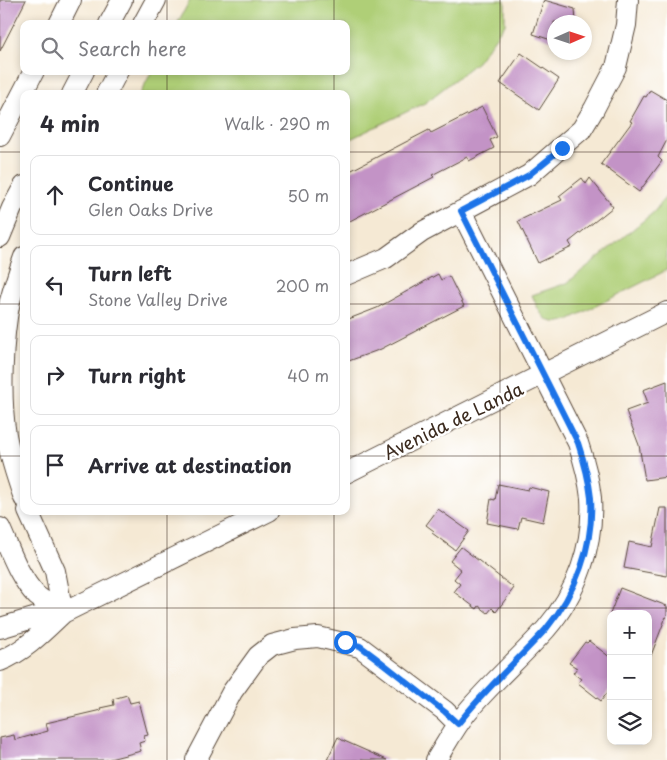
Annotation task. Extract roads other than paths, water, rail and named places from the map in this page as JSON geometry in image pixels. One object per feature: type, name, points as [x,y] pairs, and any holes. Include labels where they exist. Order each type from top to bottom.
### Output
[{"type":"street","points":[[61,20],[71,0]]},
{"type":"street","points":[[112,20],[122,0]]},
{"type":"street","points":[[146,20],[156,0]]},
{"type":"street","points":[[350,273],[386,258],[422,232],[529,175],[582,129],[616,67],[626,25],[628,0]]},
{"type":"street","points":[[24,90],[32,75]]},
{"type":"street","points":[[74,90],[82,75]]},
{"type":"street","points":[[108,90],[116,75]]},
{"type":"street","points":[[0,136],[20,98]]},
{"type":"street","points":[[0,237],[20,193]]},
{"type":"street","points":[[436,760],[458,724],[546,628],[565,603],[577,579],[585,554],[591,498],[586,470],[578,443],[461,211]]},
{"type":"street","points":[[20,270],[10,302],[4,350],[3,388],[6,434],[20,487]]},
{"type":"street","name":"Avenida de Landa","points":[[350,471],[667,312]]},
{"type":"street","points":[[30,515],[55,571],[63,613]]},
{"type":"street","points":[[0,661],[11,656],[42,634],[63,613],[261,515]]},
{"type":"street","points":[[0,528],[23,576],[37,596],[63,613]]},
{"type":"street","points":[[0,628],[40,616],[63,613]]},
{"type":"street","points":[[196,760],[232,692],[258,656],[272,645],[295,639],[318,636],[360,646],[458,724]]}]
